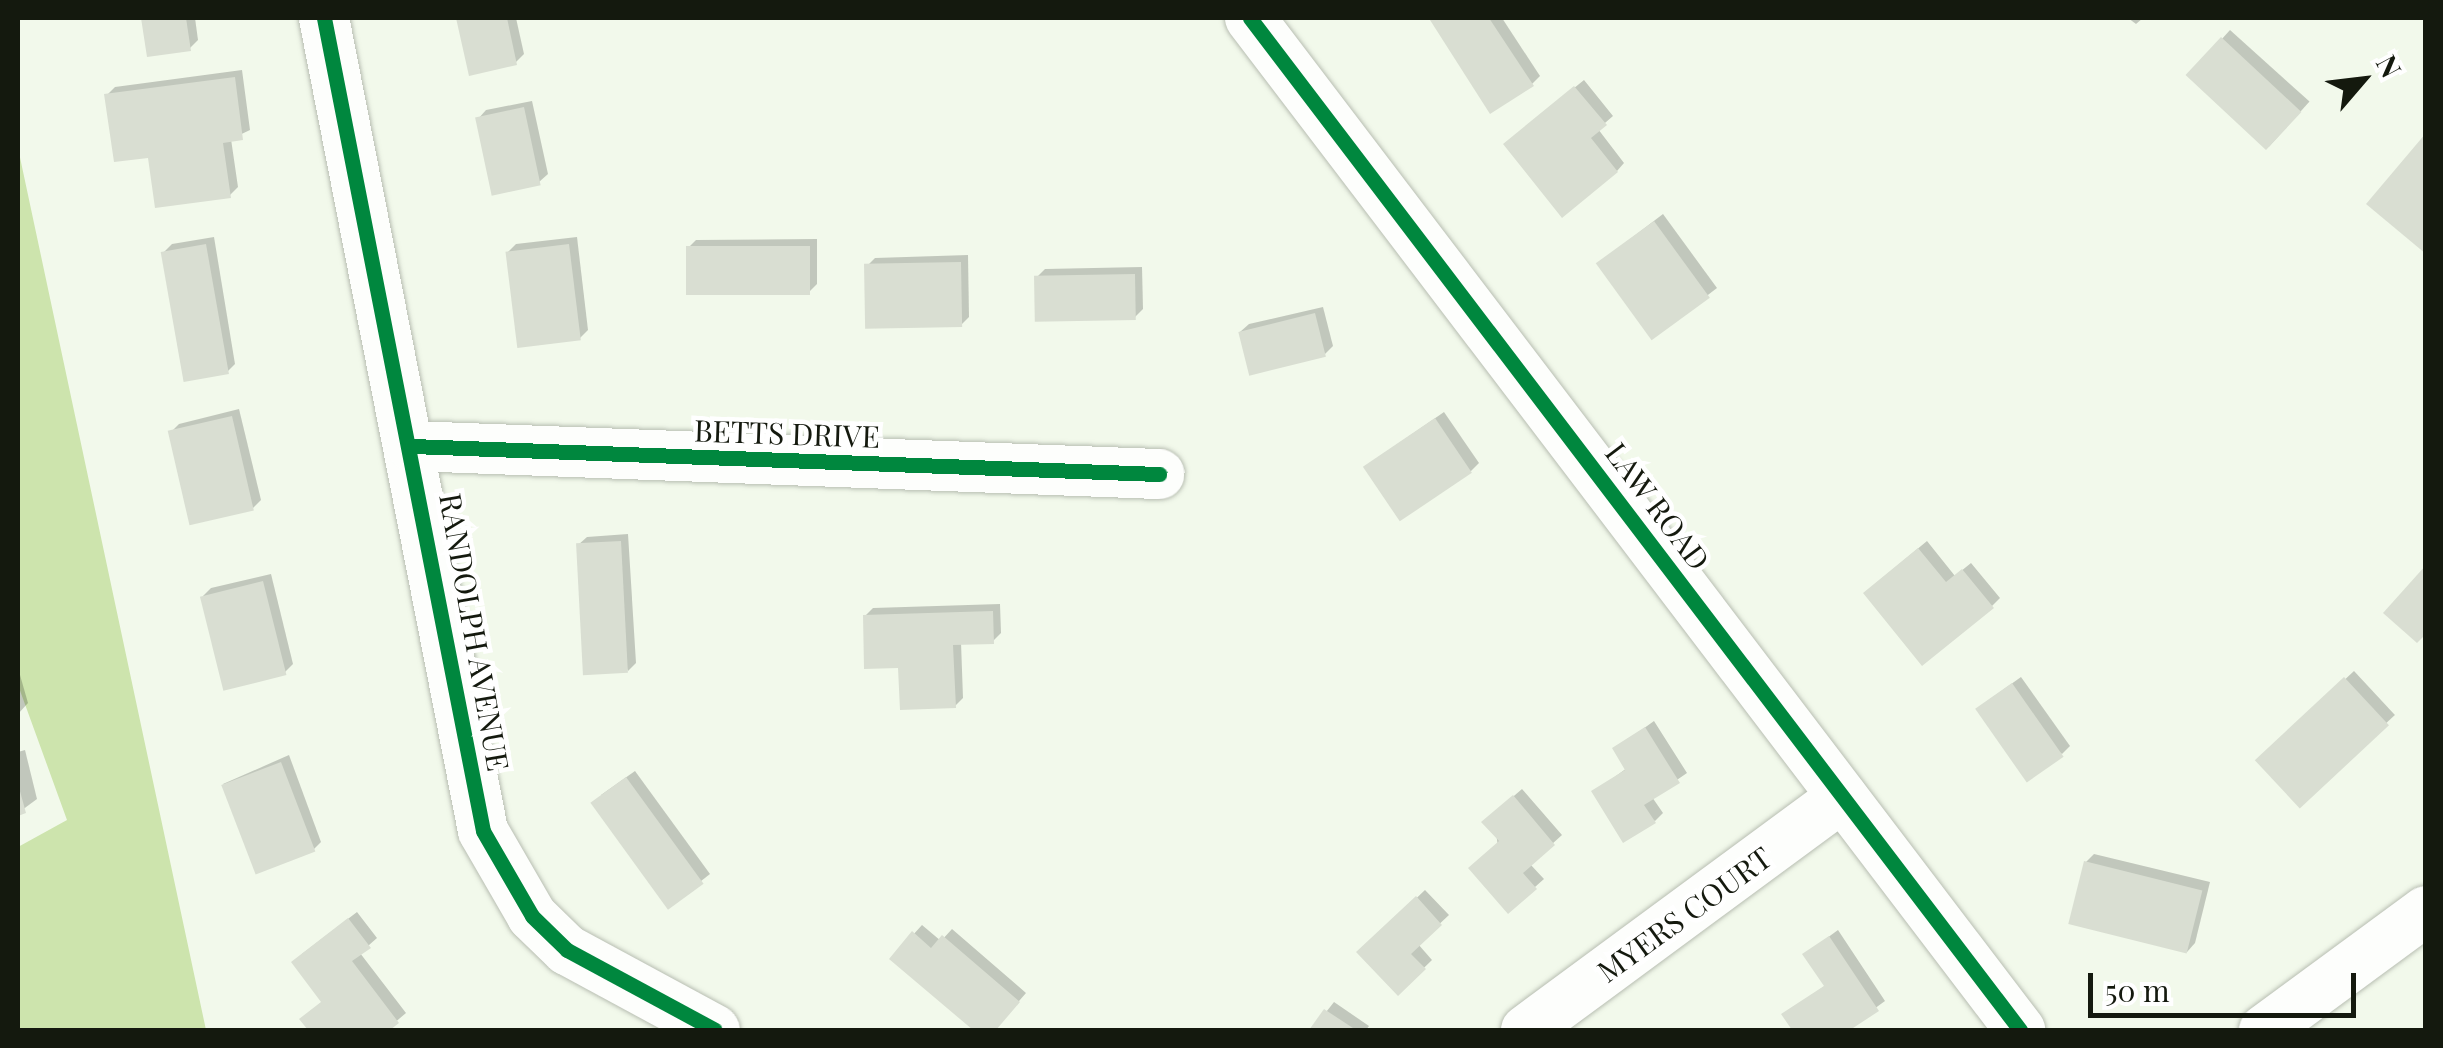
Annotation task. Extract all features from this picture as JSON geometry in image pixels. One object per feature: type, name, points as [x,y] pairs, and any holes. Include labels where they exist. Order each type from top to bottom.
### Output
[{"type":"street","name":"RANDOLPH AVENUE","points":[[324,18],[412,446],[483,831],[504,875],[567,950],[715,1030]]},
{"type":"street","name":"LAW ROAD","points":[[1250,18],[2020,1030]]},
{"type":"street","name":"BETTS DRIVE","points":[[412,446],[1159,474]]},
{"type":"street","name":"MYERS COURT","points":[[1526,1030],[1842,798]]},
{"type":"street","points":[[2264,1030],[2426,910]]},
{"type":"green space","points":[[18,148],[206,1030],[18,1030],[18,847],[67,820],[18,685]]},
{"type":"building","points":[[141,18],[186,18],[191,51],[147,57]]},
{"type":"building","points":[[456,18],[507,18],[517,65],[469,76]]},
{"type":"building","points":[[1489,18],[1534,86],[1490,114],[1430,20]]},
{"type":"building","points":[[2221,37],[2301,112],[2266,150],[2186,75]]},
{"type":"building","points":[[235,77],[243,140],[223,143],[231,198],[155,208],[148,158],[114,162],[104,94]]},
{"type":"building","points":[[1574,86],[1607,125],[1591,138],[1618,172],[1562,218],[1503,144]]},
{"type":"building","points":[[524,107],[541,185],[492,196],[475,117]]},
{"type":"building","points":[[2426,133],[2426,254],[2366,204]]},
{"type":"building","points":[[1654,221],[1710,298],[1652,340],[1596,263]]},
{"type":"building","points":[[206,244],[229,374],[184,382],[161,252]]},
{"type":"building","points":[[569,244],[581,340],[517,348],[505,252]]},
{"type":"building","points":[[686,246],[810,246],[810,295],[686,295]]},
{"type":"building","points":[[961,262],[962,327],[865,329],[864,264]]},
{"type":"building","points":[[1135,274],[1136,320],[1035,322],[1034,276]]},
{"type":"building","points":[[1315,313],[1326,357],[1249,376],[1238,332]]},
{"type":"building","points":[[232,416],[254,511],[190,525],[168,431]]},
{"type":"building","points":[[1435,418],[1472,473],[1400,521],[1363,467]]},
{"type":"building","points":[[621,541],[628,673],[583,675],[576,543]]},
{"type":"building","points":[[1918,548],[1946,582],[1962,569],[1994,608],[1922,666],[1863,593]]},
{"type":"building","points":[[2426,565],[2426,634],[2417,643],[2383,613]]},
{"type":"building","points":[[263,581],[286,675],[223,691],[200,597]]},
{"type":"building","points":[[993,611],[994,644],[953,645],[956,708],[900,710],[898,668],[864,669],[863,615]]},
{"type":"building","points":[[2344,677],[2389,725],[2300,808],[2255,760]]},
{"type":"building","points":[[2012,683],[2064,757],[2027,783],[1975,709]]},
{"type":"building","points":[[1645,727],[1680,783],[1644,805],[1656,823],[1623,843],[1591,791],[1625,770],[1612,748]]},
{"type":"building","points":[[281,762],[315,852],[256,875],[221,785]]},
{"type":"building","points":[[626,777],[704,884],[668,910],[590,803]]},
{"type":"building","points":[[18,784],[26,813],[18,816]]},
{"type":"building","points":[[1513,795],[1555,845],[1523,873],[1537,889],[1508,914],[1468,868],[1499,841],[1481,822]]},
{"type":"building","points":[[2084,861],[2202,891],[2187,954],[2068,924]]},
{"type":"building","points":[[1416,896],[1442,925],[1411,954],[1426,969],[1398,996],[1356,952]]},
{"type":"building","points":[[348,918],[371,948],[352,961],[399,1023],[390,1030],[308,1030],[299,1019],[321,1002],[291,962]]},
{"type":"building","points":[[912,931],[931,948],[942,935],[1020,1002],[996,1030],[973,1030],[889,959]]},
{"type":"building","points":[[1829,936],[1879,1011],[1850,1030],[1792,1030],[1781,1014],[1824,986],[1802,954]]},
{"type":"building","points":[[1324,1009],[1356,1030],[1309,1030]]},
{"type":"cycle path","points":[[324,18],[483,831],[532,916],[567,950],[715,1030]]},
{"type":"cycle path","points":[[1250,18],[2020,1030]]},
{"type":"cycle path","points":[[412,446],[1159,474]]}]
